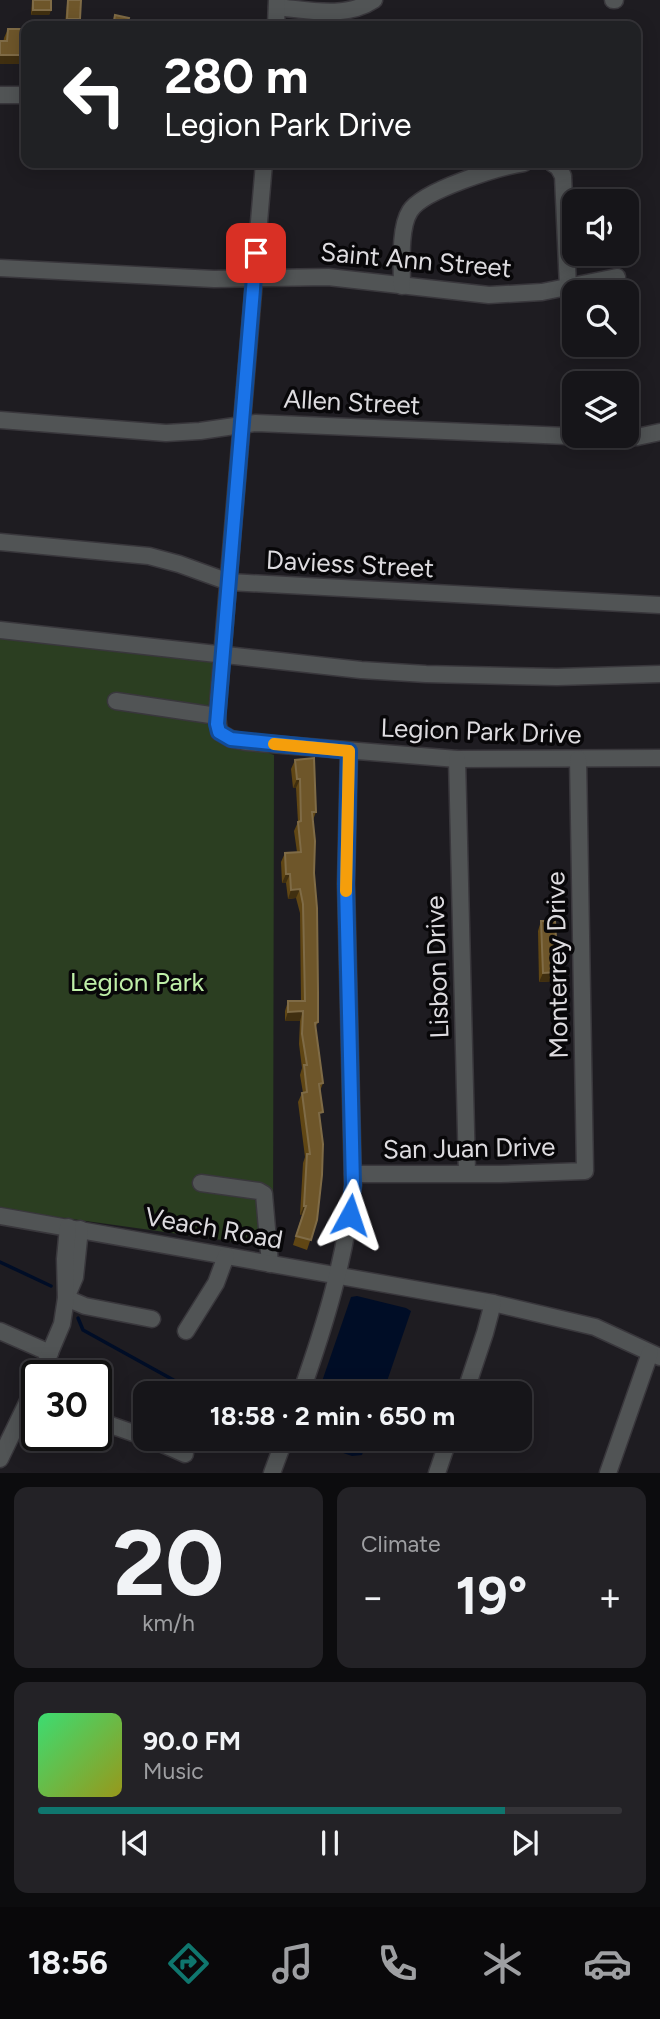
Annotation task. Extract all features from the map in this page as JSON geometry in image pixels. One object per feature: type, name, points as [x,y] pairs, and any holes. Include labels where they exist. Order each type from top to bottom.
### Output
[{"type":"street","points":[[277,4],[339,12],[355,9],[374,0]]},
{"type":"street","points":[[0,95],[21,95]]},
{"type":"street","points":[[218,724],[264,168]]},
{"type":"street","points":[[402,286],[405,222],[417,203],[484,173],[504,168]]},
{"type":"street","points":[[559,168],[563,176],[568,280]]},
{"type":"street","name":"Saint Ann Street","points":[[0,268],[214,279],[328,277],[489,295],[562,289]]},
{"type":"street","name":"Saint Ann Street","points":[[604,280],[617,277]]},
{"type":"street","name":"Allen Street","points":[[0,420],[166,433],[283,423],[590,437],[637,437],[660,432]]},
{"type":"street","name":"Daviess Street","points":[[0,542],[149,556],[229,582],[660,605]]},
{"type":"street","points":[[0,631],[361,670],[557,677],[660,674]]},
{"type":"street","name":"Legion Park Drive","points":[[116,701],[218,724],[231,739],[247,742],[457,759],[660,758]]},
{"type":"street","points":[[305,1381],[338,1276],[350,1215],[353,1174],[346,884],[349,751]]},
{"type":"street","name":"Lisbon Drive","points":[[457,759],[467,1173]]},
{"type":"street","name":"Monterrey Drive","points":[[578,759],[585,1171]]},
{"type":"street","name":"San Juan Drive","points":[[353,1174],[585,1171]]},
{"type":"street","points":[[201,1183],[264,1194],[270,1264]]},
{"type":"street","name":"Veach Road","points":[[0,1216],[493,1303],[595,1327],[655,1355]]},
{"type":"street","points":[[66,1298],[75,1276],[74,1228]]},
{"type":"street","points":[[47,1360],[62,1324],[66,1298],[65,1259],[74,1228]]},
{"type":"street","points":[[186,1331],[216,1283],[226,1255]]},
{"type":"street","points":[[66,1298],[92,1308],[152,1319]]},
{"type":"street","points":[[469,1381],[493,1303]]},
{"type":"street","points":[[0,1331],[50,1353]]},
{"type":"street","points":[[608,1473],[655,1355]]},
{"type":"street","points":[[2,1449],[21,1415]]},
{"type":"street","points":[[112,1426],[133,1433]]},
{"type":"street","points":[[178,1451],[185,1454]]},
{"type":"street","points":[[272,1473],[280,1451]]},
{"type":"street","points":[[437,1473],[445,1451]]},
{"type":"green space","name":"Legion Park","points":[[0,630],[223,654],[224,736],[274,755],[273,1247],[0,1209]]},
{"type":"water","points":[[357,1296],[411,1311],[387,1381],[322,1381],[351,1297]]},
{"type":"water","points":[[337,1451],[363,1451],[362,1455],[352,1456]]},
{"type":"building","points":[[33,0],[51,0],[51,10],[33,10]]},
{"type":"building","points":[[68,0],[81,0],[80,19],[67,19]]},
{"type":"building","points":[[115,15],[129,18],[128,21],[114,21]]},
{"type":"building","points":[[8,29],[21,29],[21,55],[0,55],[0,41],[7,41]]},
{"type":"building","points":[[314,758],[316,812],[312,812],[318,992],[318,1022],[315,1023],[323,1083],[319,1084],[323,1112],[319,1113],[323,1144],[317,1220],[311,1240],[296,1236],[306,1206],[307,1154],[310,1154],[302,1093],[307,1092],[304,1065],[307,1065],[302,1034],[303,1011],[288,1012],[288,1001],[305,1001],[303,904],[300,889],[291,890],[290,874],[286,874],[285,853],[301,852],[298,822],[301,821],[300,779],[297,779],[295,760]]},
{"type":"building","points":[[541,921],[555,921],[558,972],[543,973]]},
{"type":"waterway","points":[[0,1262],[51,1286]]},
{"type":"waterway","points":[[78,1318],[83,1330],[175,1381]]},
{"type":"slow traffic","points":[[274,744],[349,751],[346,891]]},
{"type":"route","points":[[256,253],[217,724],[219,732],[231,739],[349,751],[346,884],[353,1185],[350,1215]]}]
